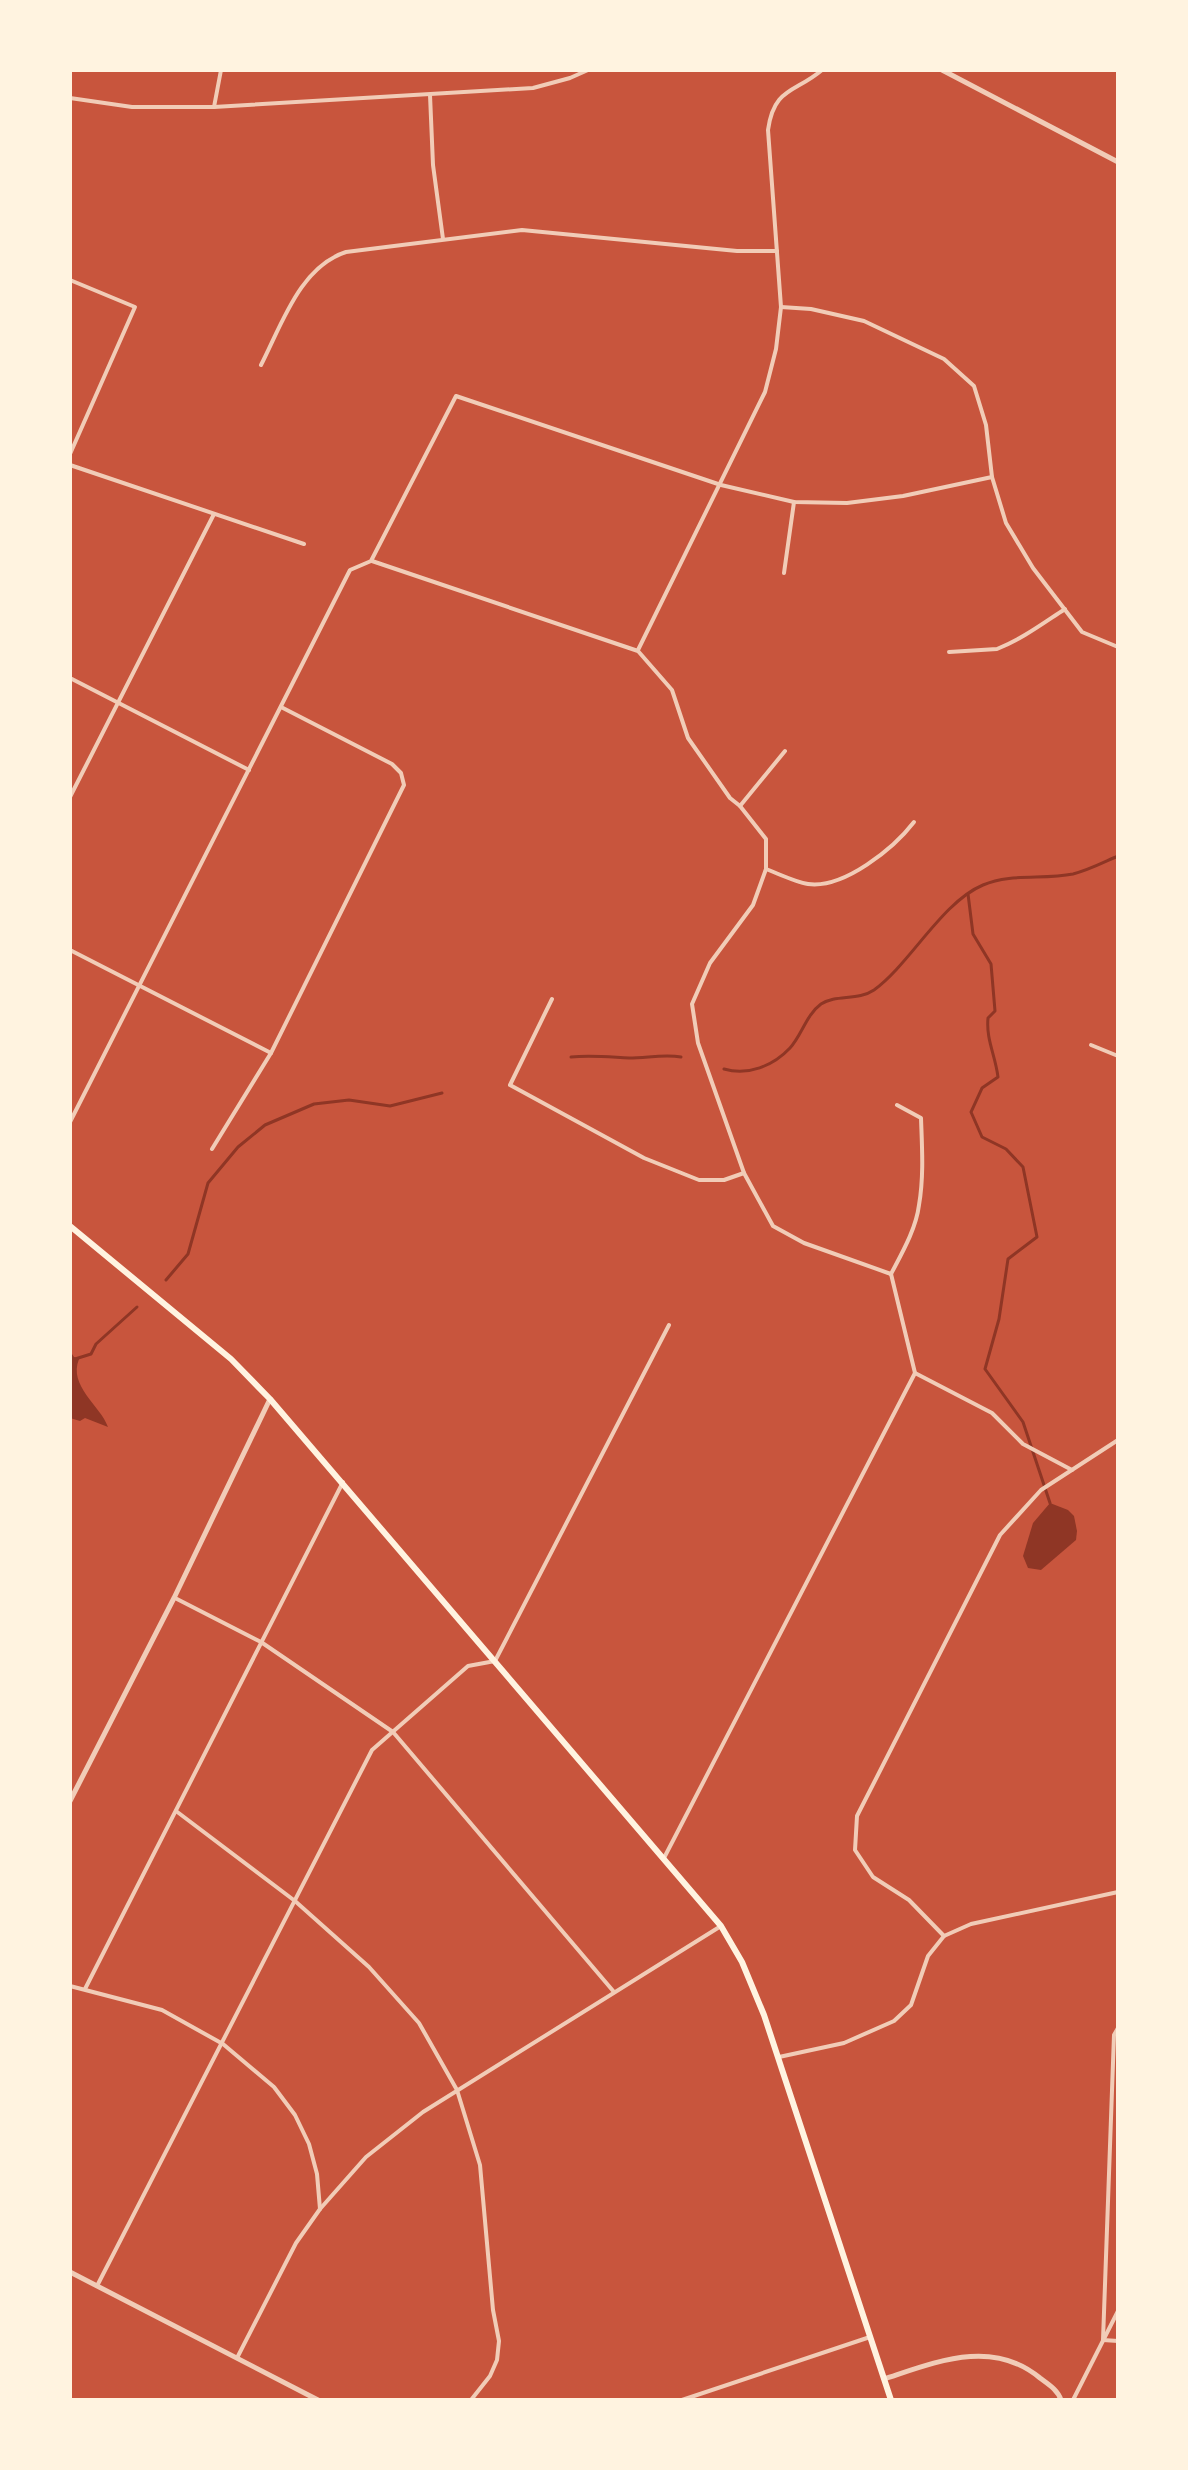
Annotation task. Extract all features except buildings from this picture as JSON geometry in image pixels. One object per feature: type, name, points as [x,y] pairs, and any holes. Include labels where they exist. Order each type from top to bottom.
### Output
[{"type":"main road","points":[[70,1226],[231,1359],[270,1399],[721,1926],[742,1962],[764,2015],[891,2400]]},
{"type":"street","points":[[214,107],[221,70]]},
{"type":"street","points":[[70,98],[132,107],[214,107],[533,88],[588,70]]},
{"type":"street","points":[[638,651],[765,392],[776,349],[781,307],[768,130],[770,114],[784,93],[822,70]]},
{"type":"street","points":[[942,70],[1118,162]]},
{"type":"street","points":[[430,95],[433,165],[443,239]]},
{"type":"street","points":[[261,365],[306,280],[330,258],[355,251],[522,230],[737,251],[777,251]]},
{"type":"street","points":[[70,280],[135,307],[70,454]]},
{"type":"street","points":[[781,307],[811,309],[864,321],[944,359],[974,386],[986,425],[992,477],[1006,523],[1033,568],[1082,632],[1118,647]]},
{"type":"street","points":[[70,1122],[350,570],[371,561],[456,396],[721,485],[794,502],[861,502],[992,477]]},
{"type":"street","points":[[70,465],[304,544]]},
{"type":"street","points":[[784,573],[794,502]]},
{"type":"street","points":[[70,797],[214,514]]},
{"type":"street","points":[[371,561],[638,651],[672,690],[688,738],[730,798],[766,839],[766,869],[753,905],[710,963],[692,1004],[698,1043],[744,1173],[773,1226],[804,1243],[891,1274]]},
{"type":"street","points":[[949,652],[997,649],[1019,640],[1065,609]]},
{"type":"street","points":[[70,678],[249,770]]},
{"type":"street","points":[[212,1149],[271,1053],[404,785],[401,773],[392,764],[281,707]]},
{"type":"street","points":[[740,806],[785,751]]},
{"type":"street","points":[[766,869],[809,884],[840,881],[900,840],[914,822]]},
{"type":"street","points":[[70,950],[271,1053]]},
{"type":"street","points":[[552,999],[510,1085],[644,1158],[699,1180],[724,1180],[744,1173]]},
{"type":"street","points":[[1091,1045],[1118,1056]]},
{"type":"street","points":[[664,1858],[915,1373],[891,1274],[919,1208],[923,1163],[921,1118],[897,1105]]},
{"type":"street","points":[[97,2286],[372,1750],[468,1666],[495,1661],[669,1325]]},
{"type":"street","points":[[915,1373],[992,1413],[1023,1444],[1072,1470]]},
{"type":"street","points":[[70,1801],[174,1598],[270,1399]]},
{"type":"street","points":[[944,1936],[909,1900],[873,1877],[855,1850],[857,1816],[1000,1535],[1041,1490],[1118,1440]]},
{"type":"street","points":[[85,1989],[343,1482]]},
{"type":"street","points":[[174,1598],[261,1642],[393,1732],[614,1992]]},
{"type":"street","points":[[176,1811],[295,1901],[369,1967],[419,2023],[457,2090],[480,2165],[493,2310],[499,2341],[497,2360],[490,2376],[471,2400]]},
{"type":"street","points":[[776,2057],[844,2043],[894,2021],[911,2005],[928,1956],[944,1936],[971,1924],[1118,1892]]},
{"type":"street","points":[[237,2358],[296,2243],[320,2209],[366,2157],[423,2112],[721,1926]]},
{"type":"street","points":[[70,1986],[162,2010],[223,2044],[274,2087],[295,2115],[309,2144],[317,2174],[320,2209]]},
{"type":"street","points":[[1103,2340],[1114,2035],[1118,2028]]},
{"type":"street","points":[[70,2272],[318,2400]]},
{"type":"street","points":[[1073,2400],[1118,2311]]},
{"type":"street","points":[[682,2400],[871,2336]]},
{"type":"street","points":[[1103,2340],[1118,2341]]},
{"type":"street","points":[[884,2379],[944,2360],[976,2354],[999,2356],[1030,2369],[1059,2393],[1061,2400]]},
{"type":"shaded area","points":[[70,1351],[79,1359],[77,1369],[81,1387],[108,1427],[85,1418],[80,1421],[70,1418]]},
{"type":"shaded area","points":[[1050,1503],[1068,1510],[1074,1516],[1076,1540],[1041,1570],[1028,1568],[1023,1556],[1033,1523]]},
{"type":"waterway","points":[[724,1069],[751,1070],[776,1060],[790,1048],[821,1004],[874,990],[968,893],[1005,879],[1073,874],[1118,856]]},
{"type":"waterway","points":[[968,894],[973,934],[991,964],[995,1011],[988,1018],[988,1026],[998,1077],[982,1088],[971,1112],[982,1137],[1006,1149],[1023,1167],[1037,1237],[1008,1259],[999,1319],[985,1369],[1023,1422],[1050,1503]]},
{"type":"waterway","points":[[571,1057],[681,1057]]},
{"type":"waterway","points":[[166,1280],[188,1254],[208,1183],[238,1147],[265,1125],[314,1104],[349,1100],[390,1106],[442,1093]]},
{"type":"waterway","points":[[75,1359],[91,1354],[96,1344],[137,1307]]}]
